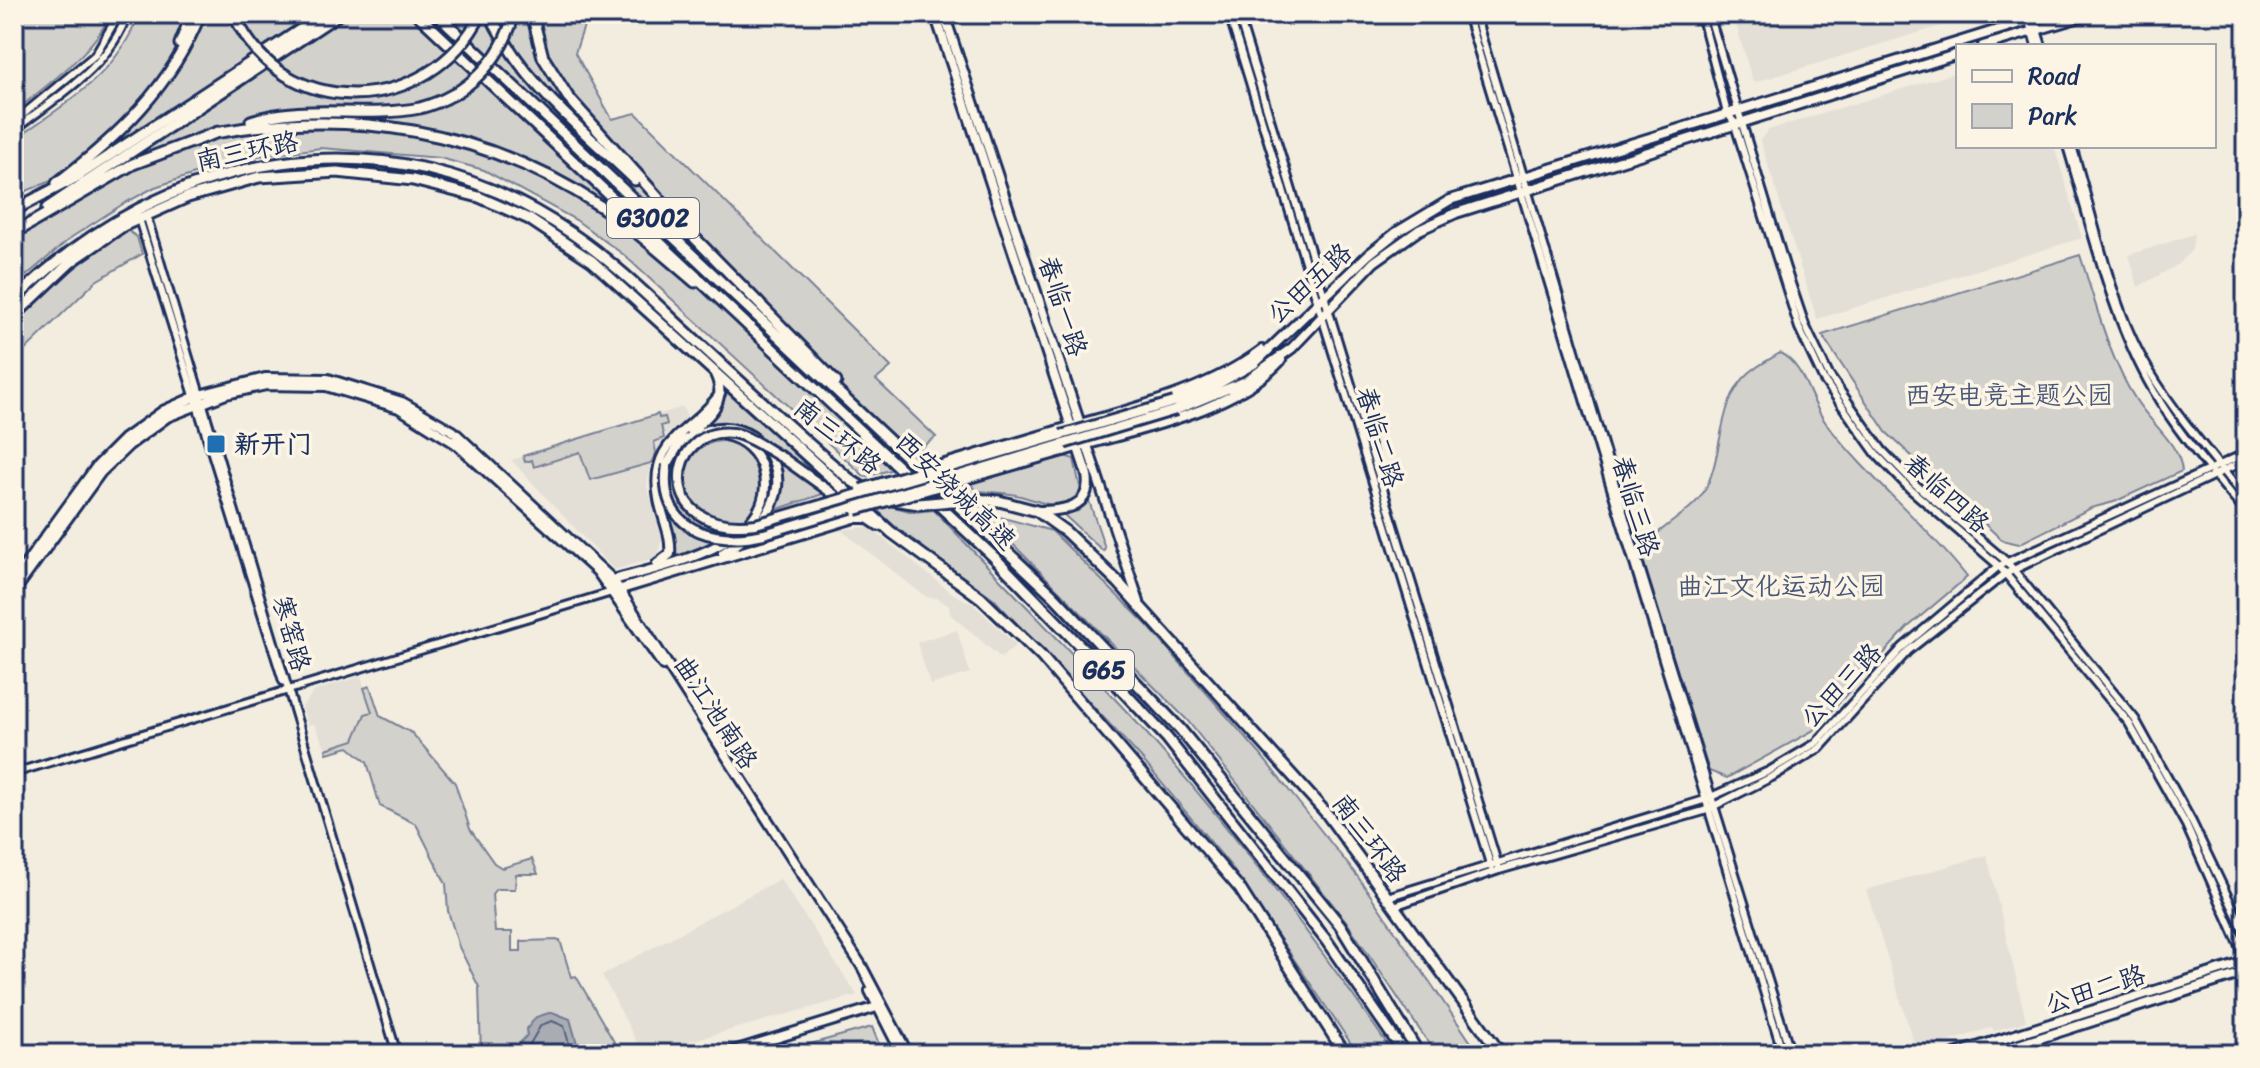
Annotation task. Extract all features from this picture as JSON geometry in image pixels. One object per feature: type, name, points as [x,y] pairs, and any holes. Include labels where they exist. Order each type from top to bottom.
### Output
[{"type":"highway","points":[[139,111],[175,55],[192,14]]},
{"type":"highway","points":[[26,205],[92,156],[139,111],[183,51],[200,14]]},
{"type":"highway","points":[[234,14],[250,42],[283,73],[314,88],[360,94],[401,87],[437,68],[461,46],[481,14]]},
{"type":"highway","points":[[15,233],[324,14]]},
{"type":"highway","points":[[14,210],[75,178],[247,67],[339,14]]},
{"type":"highway","name":"西安绕城高速","points":[[417,14],[994,557],[1167,738],[1326,940],[1405,1054]]},
{"type":"highway","name":"西安绕城高速","points":[[437,14],[871,420],[1054,596],[1180,729],[1340,925],[1419,1054]]},
{"type":"highway","points":[[490,14],[510,51],[539,87],[686,229]]},
{"type":"highway","points":[[15,233],[133,164],[215,133],[285,114],[420,108],[451,96],[481,74],[501,48],[514,14]]},
{"type":"highway","name":"G65","points":[[532,14],[543,57],[560,87],[686,229],[871,420]]},
{"type":"highway","points":[[215,133],[285,122],[351,121],[443,137],[502,156],[561,183],[606,210],[753,330]]},
{"type":"highway","name":"南三环路","points":[[14,300],[50,265],[96,231],[138,207],[200,181],[254,166],[318,159],[370,161],[420,170],[504,196],[571,233],[615,267],[852,481],[880,498],[919,504],[973,499],[999,501],[1037,511],[1066,532],[1143,610],[1327,814],[1501,1054]]},
{"type":"highway","name":"南三环路","points":[[15,315],[72,261],[142,216],[214,188],[283,173],[376,175],[464,192],[529,219],[579,251],[891,532],[981,598],[1067,683],[1240,889],[1345,1054]]},
{"type":"main road","name":"春临一路","points":[[935,14],[1076,425]]},
{"type":"main road","name":"春临一路","points":[[944,14],[1082,445],[1143,610]]},
{"type":"main road","name":"公田五路","points":[[720,394],[715,411],[679,443],[667,465],[665,479],[672,508],[697,532],[723,538],[749,537],[820,518],[1175,406],[1237,376],[1254,364],[1397,232],[1450,200],[2030,17],[2049,14]]},
{"type":"main road","points":[[1989,44],[2090,14]]},
{"type":"main road","name":"公田五路","points":[[720,435],[693,446],[681,466],[681,492],[686,502],[703,518],[742,526],[1233,389],[1292,348],[1374,262],[1419,230],[1456,213],[1525,189],[1956,55]]},
{"type":"main road","points":[[832,502],[886,480],[1076,425],[1215,379],[1282,335]]},
{"type":"main road","points":[[820,518],[878,505],[1192,412],[1234,394],[1272,370],[1292,348]]},
{"type":"main road","points":[[645,571],[670,554],[671,542],[659,500],[657,476],[661,456],[674,437],[707,411],[720,394],[713,370]]},
{"type":"main road","points":[[14,580],[96,467],[149,421],[198,400],[265,378],[328,379],[402,402],[448,433]]},
{"type":"main road","points":[[14,592],[101,472],[146,432],[198,400]]},
{"type":"main road","points":[[679,443],[707,429],[739,429],[765,448],[776,471],[774,503],[761,524],[738,544],[700,564]]},
{"type":"main road","name":"曲江池南路","points":[[448,433],[613,580],[616,591]]},
{"type":"main road","name":"曲江池南路","points":[[448,433],[616,591],[881,1006],[905,1054]]},
{"type":"main road","points":[[720,435],[736,434],[783,458],[891,532]]},
{"type":"main road","points":[[613,580],[702,554],[745,528],[756,512],[765,486],[762,467],[752,450],[738,439],[720,435]]},
{"type":"main road","name":"春临一路","points":[[1037,511],[1071,508],[1083,500],[1088,481],[1082,445]]},
{"type":"main road","points":[[616,591],[854,518],[867,518]]},
{"type":"main road","name":"公田二路","points":[[1955,1054],[2246,961]]},
{"type":"main road","name":"公田二路","points":[[1990,1054],[2246,972]]},
{"type":"main road","points":[[724,1054],[881,1006]]},
{"type":"street","points":[[14,122],[95,55],[119,14]]},
{"type":"street","points":[[14,130],[94,66],[116,40],[127,14]]},
{"type":"street","name":"春临二路","points":[[1229,14],[1324,312],[1494,868]]},
{"type":"street","name":"春临二路","points":[[1238,14],[1320,300]]},
{"type":"street","name":"春临三路","points":[[1467,14],[1522,179]]},
{"type":"street","name":"春临三路","points":[[1475,14],[1783,1054]]},
{"type":"street","name":"春临四路","points":[[1698,14],[1727,113],[1737,121],[1805,325],[1829,375],[1882,450],[1915,484],[2007,562],[2135,719],[2192,822],[2246,935]]},
{"type":"street","name":"春临四路","points":[[1711,14],[1739,109],[1737,121],[1799,328],[1823,379],[1877,455],[1910,489],[1999,566],[2129,723],[2186,825],[2246,961]]},
{"type":"street","points":[[2030,17],[2038,44]]},
{"type":"street","points":[[2070,148],[2117,295],[2140,354],[2177,413],[2246,499]]},
{"type":"street","points":[[2070,148],[2131,346],[2163,406],[2246,513]]},
{"type":"street","name":"寒窑路","points":[[142,216],[397,1054]]},
{"type":"street","name":"公田三路","points":[[2222,469],[2246,453]]},
{"type":"street","name":"公田三路","points":[[1387,897],[1710,808],[1820,748],[1908,651],[2005,574],[2246,460]]},
{"type":"street","name":"公田三路","points":[[1394,906],[1494,868],[1707,798],[1769,771],[1816,743],[1903,647],[1999,566],[2214,473]]},
{"type":"street","points":[[14,773],[616,591]]},
{"type":"street","name":"春临三路","points":[[1710,808],[1791,1054]]},
{"type":"shaded area","points":[[1733,14],[1980,14],[1753,83]]},
{"type":"shaded area","points":[[1956,73],[1956,148],[2055,148],[2082,238],[1817,319],[1760,140],[1768,130]]},
{"type":"shaded area","points":[[2194,234],[2192,250],[2179,264],[2138,287],[2129,255]]},
{"type":"shaded area","points":[[683,407],[687,418],[665,436],[651,463],[647,486],[662,539],[657,557],[614,570],[511,460]]},
{"type":"shaded area","points":[[869,527],[952,593],[973,604],[1016,645],[1001,658],[950,614],[949,606],[937,598],[926,597],[841,530]]},
{"type":"shaded area","points":[[957,630],[970,673],[930,685],[917,642]]},
{"type":"shaded area","points":[[361,676],[372,712],[365,714],[353,740],[326,749],[314,724],[308,725],[302,707],[314,691]]},
{"type":"shaded area","points":[[1987,855],[2026,1021],[1994,1031],[1992,1027],[1917,1053],[1866,890]]},
{"type":"shaded area","points":[[780,879],[857,995],[643,1054],[602,975]]},
{"type":"green space","points":[[14,14],[111,14],[103,29],[81,55],[17,110]]},
{"type":"green space","points":[[139,14],[588,14],[575,53],[612,119],[636,113],[891,367],[876,380],[936,437],[890,470],[865,477],[624,255],[576,220],[484,170],[440,158],[321,148],[243,158],[155,187],[123,204],[72,237],[14,286],[14,241],[27,228],[65,207],[51,181],[14,196],[14,140],[70,100],[103,71],[129,36]]},
{"type":"green space","points":[[127,230],[137,237],[142,254],[96,281],[14,361],[13,333],[19,319],[64,276]]},
{"type":"green space","name":"西安电竞主题公园","points":[[2080,255],[2104,329],[2126,383],[2176,452],[2182,471],[2114,502],[2091,508],[2019,544],[2002,540],[1886,432],[1822,335]]},
{"type":"green space","name":"曲江文化运动公园","points":[[1780,353],[1796,366],[1826,423],[1967,577],[1908,627],[1814,730],[1727,778],[1709,771],[1640,552],[1703,493],[1715,463],[1725,415],[1738,385],[1753,370]]},
{"type":"green space","points":[[723,386],[832,489],[753,435],[736,428],[703,426],[719,408]]},
{"type":"green space","points":[[658,414],[659,418],[665,417],[667,424],[661,426],[664,438],[654,442],[656,453],[651,463],[590,480],[580,452],[534,467],[532,460],[525,462],[523,456]]},
{"type":"green space","points":[[726,441],[746,449],[755,461],[760,485],[756,502],[748,517],[720,541],[686,557],[670,560],[673,538],[666,515],[690,498],[686,477],[691,458],[705,445]]},
{"type":"green space","points":[[1064,456],[1074,459],[1082,496],[1066,505],[1050,505],[1007,493],[977,491],[971,484]]},
{"type":"green space","points":[[778,459],[826,493],[775,510],[781,474]]},
{"type":"green space","points":[[1089,501],[1105,548],[1103,551],[1063,514],[1078,511]]},
{"type":"green space","points":[[891,506],[913,512],[934,510],[1140,726],[1272,886],[1394,1054],[1358,1054],[1230,865],[1141,758],[993,598],[903,534],[877,510]]},
{"type":"green space","points":[[981,512],[1052,531],[1147,625],[1260,754],[1358,877],[1479,1054],[1436,1054],[1346,921],[1187,720]]},
{"type":"green space","points":[[370,686],[380,716],[412,733],[455,783],[470,829],[494,863],[502,868],[532,859],[538,874],[516,874],[515,889],[496,889],[492,894],[495,932],[512,932],[512,951],[521,951],[521,941],[560,940],[571,977],[576,976],[621,1054],[481,1054],[479,987],[459,947],[448,911],[446,884],[416,824],[380,806],[367,762],[349,747],[327,753],[326,749],[354,740],[365,714],[372,712],[364,688]]},
{"type":"green space","points":[[872,1027],[883,1054],[774,1054]]},
{"type":"water","points":[[552,1012],[570,1019],[580,1054],[517,1054],[519,1044],[527,1035],[526,1030],[536,1017]]},
{"type":"place","name":"新开门","points":[[216,444]]}]
